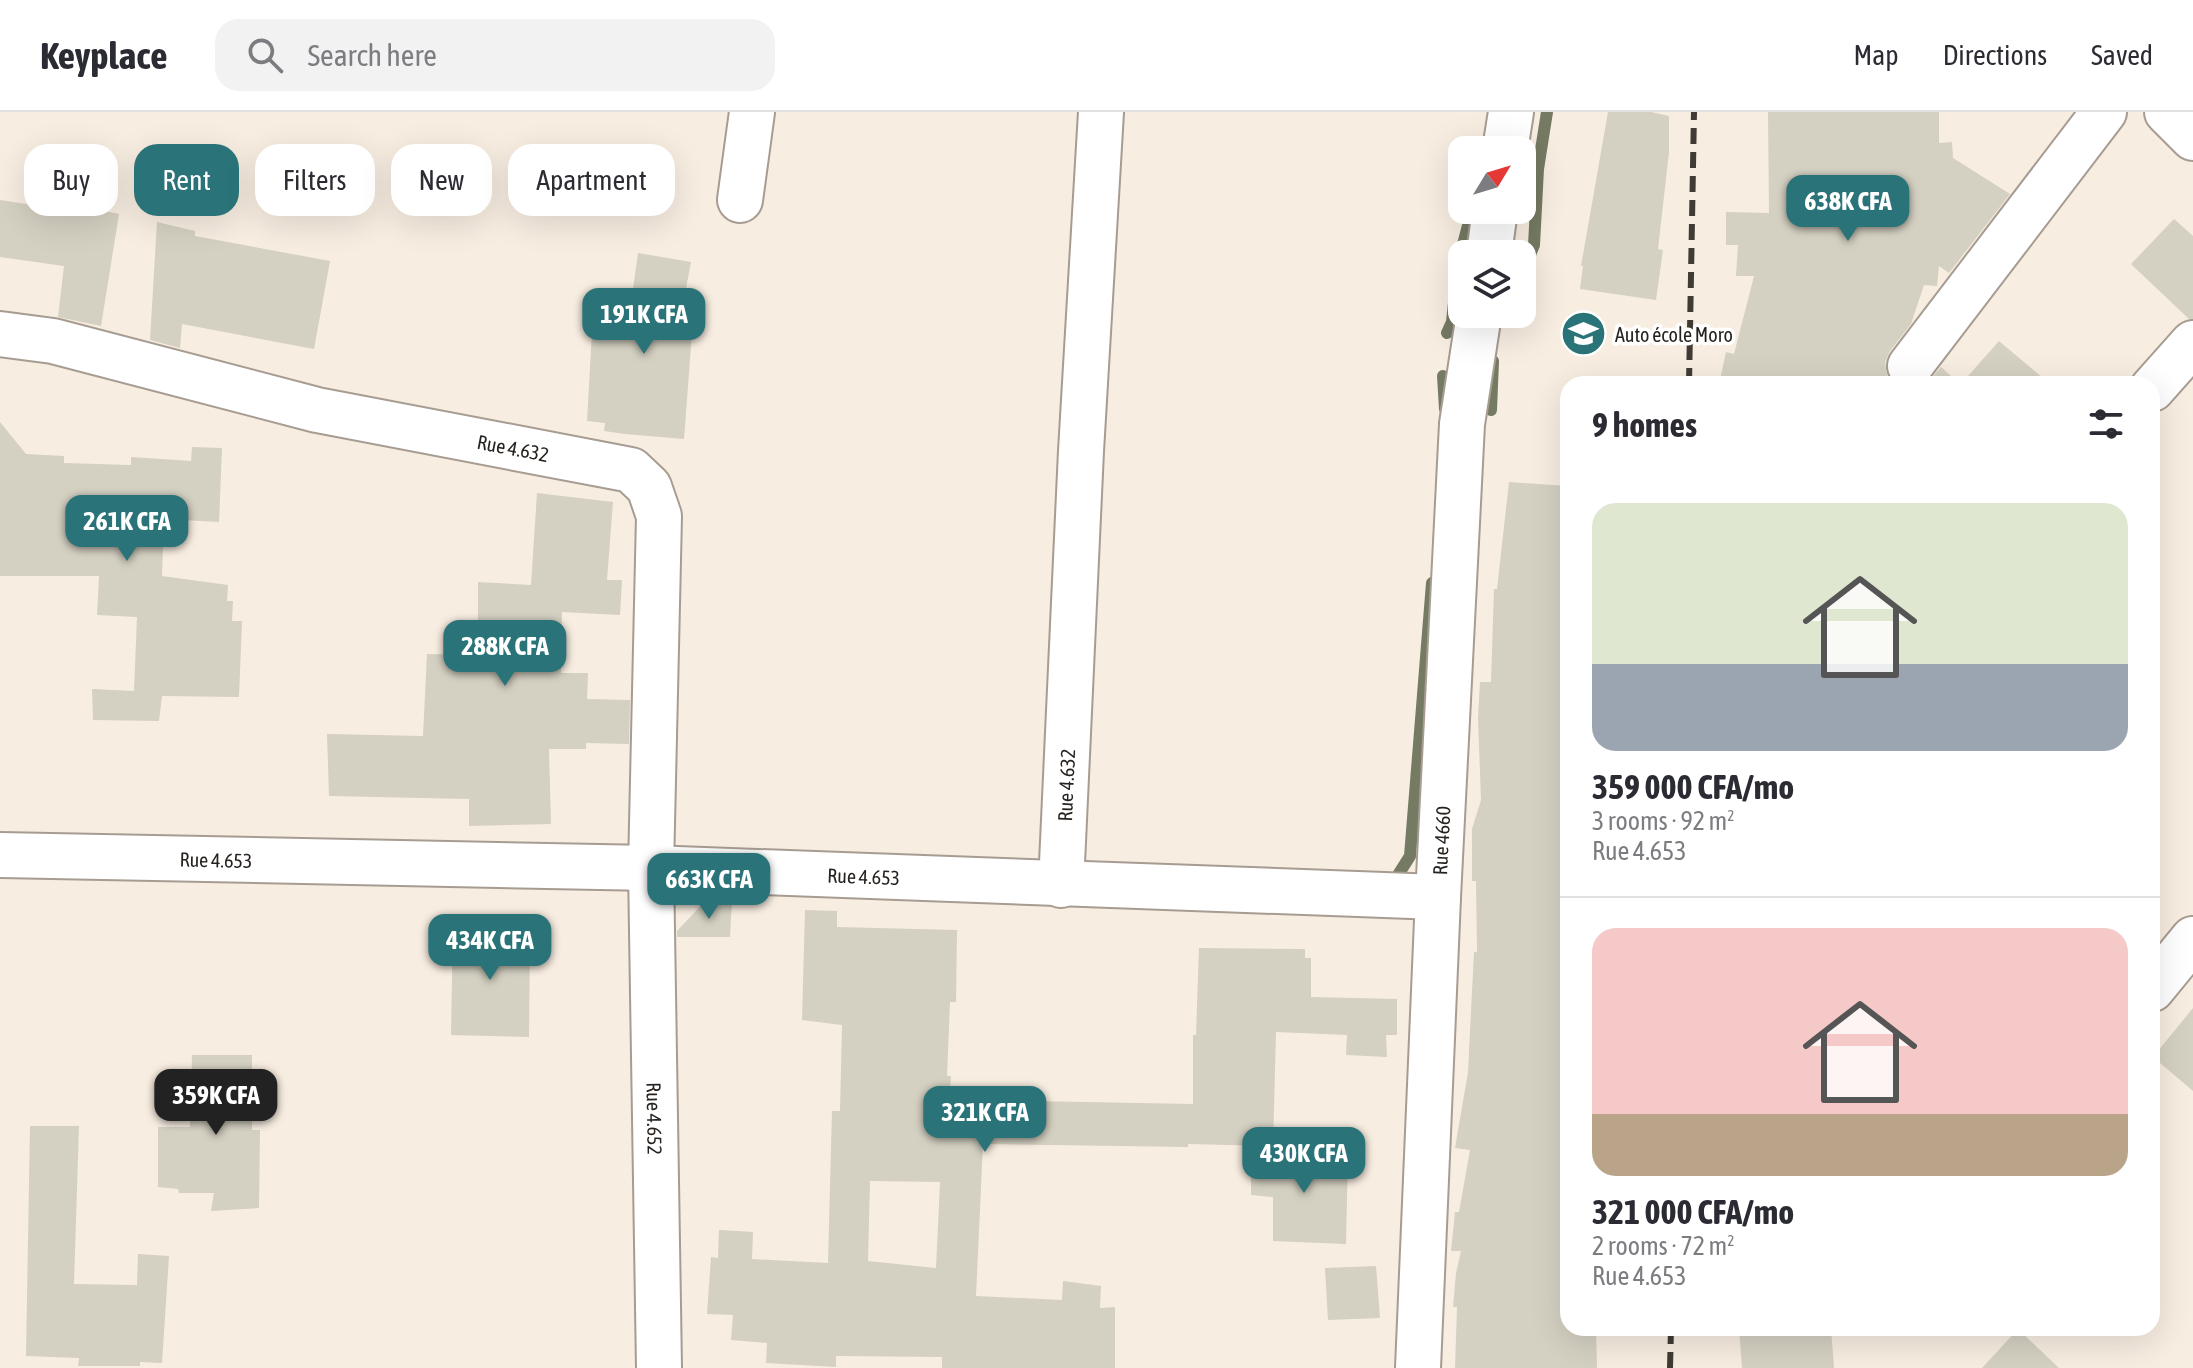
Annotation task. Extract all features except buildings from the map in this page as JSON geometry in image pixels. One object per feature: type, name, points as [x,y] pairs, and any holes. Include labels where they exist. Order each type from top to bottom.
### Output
[{"type":"street","points":[[740,200],[752,112]]},
{"type":"street","name":"Rue 4.632","points":[[1061,885],[1081,451],[1101,112]]},
{"type":"street","points":[[1507,136],[1511,112]]},
{"type":"street","points":[[1910,366],[2104,112]]},
{"type":"street","points":[[2167,112],[2193,138]]},
{"type":"street","name":"Rue 4660","points":[[1418,1368],[1462,424],[1477,328]]},
{"type":"street","name":"Rue 4.632","points":[[0,334],[53,341],[317,410],[631,470],[649,487],[659,516],[651,868]]},
{"type":"street","points":[[2160,380],[2193,343]]},
{"type":"street","name":"Rue 4.653","points":[[0,855],[651,868],[1438,897]]},
{"type":"street","name":"Rue 4.652","points":[[651,868],[659,1368]]},
{"type":"street","points":[[2160,979],[2193,939]]},
{"type":"waterway","points":[[1534,240],[1538,169],[1547,112]]},
{"type":"waterway","points":[[1447,333],[1452,322],[1458,264],[1468,224]]},
{"type":"waterway","points":[[1491,410],[1493,361]]},
{"type":"waterway","points":[[1443,376],[1445,409]]},
{"type":"waterway","points":[[1398,875],[1410,856],[1432,583]]},
{"type":"railway","points":[[1689,376],[1694,112]]},
{"type":"railway","points":[[1670,1368],[1671,1336]]},
{"type":"place","name":"Auto école Moro","points":[[1584,334]]}]
